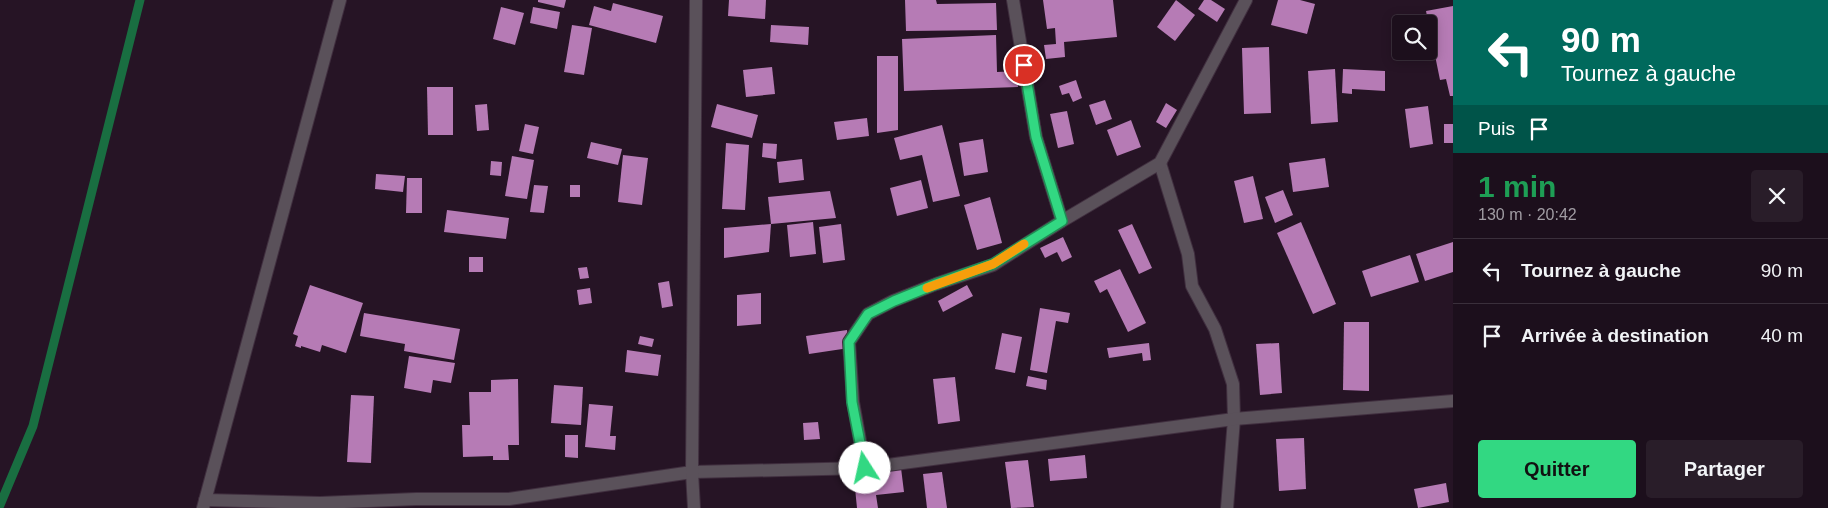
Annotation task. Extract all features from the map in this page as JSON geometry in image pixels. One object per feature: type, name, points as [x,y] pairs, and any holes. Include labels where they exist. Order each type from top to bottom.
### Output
[{"type":"street","points":[[340,0],[204,504],[415,504],[509,499],[692,472],[865,468],[1234,419],[1453,401]]},
{"type":"street","points":[[694,508],[692,472],[696,0]]},
{"type":"street","points":[[1013,0],[1036,137],[1062,221]]},
{"type":"street","points":[[865,468],[852,402],[849,342],[868,314],[936,284],[993,264],[1160,163],[1246,0]]},
{"type":"street","points":[[1160,163],[1188,254],[1192,286],[1215,329],[1233,384],[1234,419],[1227,508]]},
{"type":"building","points":[[538,0],[566,0],[564,8],[538,2]]},
{"type":"building","points":[[729,0],[766,0],[765,19],[728,16]]},
{"type":"building","points":[[905,0],[936,0],[937,4],[996,3],[997,30],[906,31]]},
{"type":"building","points":[[1043,0],[1113,0],[1117,37],[1064,42],[1065,57],[1046,59],[1044,45],[1056,44],[1055,28],[1047,29]]},
{"type":"building","points":[[1176,0],[1195,15],[1175,41],[1157,27]]},
{"type":"building","points":[[1204,0],[1211,0],[1225,9],[1217,22],[1198,9]]},
{"type":"building","points":[[1278,0],[1300,0],[1315,4],[1307,34],[1271,25]]},
{"type":"building","points":[[613,3],[663,16],[656,43],[589,25],[594,6],[611,11]]},
{"type":"building","points":[[1453,6],[1453,96],[1450,96],[1446,79],[1440,80],[1436,60],[1437,15],[1427,15],[1426,11]]},
{"type":"building","points":[[501,7],[524,13],[515,45],[493,39]]},
{"type":"building","points":[[533,7],[560,12],[557,29],[530,23]]},
{"type":"building","points":[[572,25],[592,28],[584,75],[564,72]]},
{"type":"building","points":[[771,25],[809,27],[808,45],[770,42]]},
{"type":"building","points":[[996,35],[997,72],[1017,71],[1018,87],[904,91],[902,39]]},
{"type":"building","points":[[1269,47],[1271,113],[1244,114],[1242,48]]},
{"type":"building","points":[[877,56],[898,56],[898,130],[877,133]]},
{"type":"building","points":[[772,67],[775,94],[746,97],[743,70]]},
{"type":"building","points":[[1335,69],[1338,122],[1311,124],[1308,71]]},
{"type":"building","points":[[1343,69],[1385,71],[1385,91],[1352,89],[1352,94],[1342,93]]},
{"type":"building","points":[[1076,80],[1082,98],[1073,102],[1069,93],[1062,95],[1059,86]]},
{"type":"building","points":[[427,87],[453,87],[453,135],[428,135]]},
{"type":"building","points":[[1105,100],[1112,119],[1096,125],[1089,105]]},
{"type":"building","points":[[1166,103],[1177,110],[1166,128],[1156,122]]},
{"type":"building","points":[[487,104],[489,130],[477,131],[475,105]]},
{"type":"building","points":[[717,104],[758,115],[752,138],[711,127]]},
{"type":"building","points":[[1428,106],[1433,144],[1410,148],[1405,109]]},
{"type":"building","points":[[1067,111],[1074,144],[1058,148],[1050,114]]},
{"type":"building","points":[[867,118],[869,136],[837,140],[834,122]]},
{"type":"building","points":[[1131,120],[1141,147],[1117,156],[1107,130]]},
{"type":"building","points":[[525,124],[539,127],[533,154],[519,151]]},
{"type":"building","points":[[1444,124],[1453,124],[1453,143],[1444,143]]},
{"type":"building","points":[[942,125],[960,196],[933,202],[922,155],[900,160],[894,138]]},
{"type":"building","points":[[983,139],[988,172],[964,176],[959,143]]},
{"type":"building","points":[[591,142],[622,149],[618,165],[587,158]]},
{"type":"building","points":[[726,143],[749,145],[745,210],[722,209]]},
{"type":"building","points":[[763,143],[777,144],[776,159],[762,157]]},
{"type":"building","points":[[623,155],[648,158],[642,205],[618,202]]},
{"type":"building","points":[[512,156],[534,160],[527,199],[505,196]]},
{"type":"building","points":[[1325,158],[1329,187],[1293,192],[1289,163]]},
{"type":"building","points":[[802,159],[804,180],[779,183],[777,162]]},
{"type":"building","points":[[491,161],[502,162],[501,176],[490,175]]},
{"type":"building","points":[[376,174],[405,176],[403,192],[375,189]]},
{"type":"building","points":[[1253,176],[1263,219],[1244,223],[1234,181]]},
{"type":"building","points":[[407,178],[422,178],[422,213],[406,213]]},
{"type":"building","points":[[921,180],[928,208],[897,216],[890,188]]},
{"type":"building","points":[[534,185],[548,186],[544,213],[530,212]]},
{"type":"building","points":[[570,185],[580,185],[580,197],[570,197]]},
{"type":"building","points":[[1283,190],[1293,215],[1275,223],[1265,197]]},
{"type":"building","points":[[830,191],[836,218],[771,224],[768,197]]},
{"type":"building","points":[[990,197],[1002,243],[977,250],[964,205]]},
{"type":"building","points":[[447,210],[509,218],[506,239],[444,232]]},
{"type":"building","points":[[813,222],[816,254],[790,257],[787,225]]},
{"type":"building","points":[[1301,222],[1336,304],[1313,314],[1277,233]]},
{"type":"building","points":[[771,224],[769,252],[724,258],[724,228]]},
{"type":"building","points":[[841,224],[845,260],[823,263],[819,227]]},
{"type":"building","points":[[1132,224],[1152,268],[1139,274],[1118,230]]},
{"type":"building","points":[[1063,237],[1072,257],[1062,262],[1057,252],[1045,258],[1040,248]]},
{"type":"building","points":[[1453,242],[1453,272],[1425,281],[1416,254]]},
{"type":"building","points":[[1410,255],[1419,282],[1371,297],[1362,271]]},
{"type":"building","points":[[469,257],[483,257],[483,272],[469,272]]},
{"type":"building","points":[[587,267],[589,278],[580,279],[578,268]]},
{"type":"building","points":[[1120,269],[1146,323],[1128,332],[1107,289],[1100,293],[1094,281]]},
{"type":"building","points":[[669,281],[673,306],[662,308],[658,283]]},
{"type":"building","points":[[310,285],[363,303],[346,353],[322,345],[320,352],[295,346],[298,336],[293,334]]},
{"type":"building","points":[[967,285],[973,296],[943,312],[938,301]]},
{"type":"building","points":[[590,288],[592,303],[579,305],[577,290]]},
{"type":"building","points":[[761,293],[761,324],[737,326],[737,295]]},
{"type":"building","points":[[1040,308],[1070,313],[1068,323],[1056,321],[1047,373],[1030,370]]},
{"type":"building","points":[[364,313],[460,329],[454,360],[404,351],[405,344],[360,336]]},
{"type":"building","points":[[1344,322],[1369,322],[1369,391],[1343,390]]},
{"type":"building","points":[[847,330],[849,348],[809,354],[806,336]]},
{"type":"building","points":[[1002,333],[1022,337],[1015,373],[995,369]]},
{"type":"building","points":[[640,336],[654,339],[652,347],[638,344]]},
{"type":"building","points":[[1149,343],[1151,360],[1143,361],[1142,353],[1109,358],[1107,348]]},
{"type":"building","points":[[1279,343],[1282,393],[1260,395],[1256,344]]},
{"type":"building","points":[[627,350],[661,355],[658,376],[625,372]]},
{"type":"building","points":[[409,356],[455,363],[451,383],[433,380],[431,393],[404,388]]},
{"type":"building","points":[[1028,376],[1047,380],[1046,390],[1026,386]]},
{"type":"building","points":[[955,377],[960,421],[938,424],[933,379]]},
{"type":"building","points":[[518,379],[519,445],[508,445],[509,460],[493,460],[493,456],[463,457],[462,425],[470,425],[469,392],[491,392],[491,380]]},
{"type":"building","points":[[554,385],[583,387],[581,425],[551,423]]},
{"type":"building","points":[[351,395],[374,396],[371,463],[347,462]]},
{"type":"building","points":[[589,404],[613,406],[610,436],[616,436],[615,450],[585,447]]},
{"type":"building","points":[[818,422],[820,439],[804,440],[803,423]]},
{"type":"building","points":[[565,435],[578,435],[578,458],[565,457]]},
{"type":"building","points":[[1304,438],[1306,489],[1279,491],[1276,439]]},
{"type":"building","points":[[1085,455],[1087,478],[1050,481],[1048,459]]},
{"type":"building","points":[[1028,460],[1034,507],[1011,508],[1005,462]]},
{"type":"building","points":[[901,468],[904,492],[876,495],[878,508],[857,508],[854,478],[870,476],[870,472]]},
{"type":"building","points":[[942,472],[947,508],[927,508],[923,474]]},
{"type":"building","points":[[1446,483],[1449,502],[1418,508],[1414,489]]},
{"type":"waterway","points":[[0,505],[33,426],[140,0]]},
{"type":"slow traffic","points":[[927,288],[993,264],[1024,244]]},
{"type":"route","points":[[865,468],[852,402],[849,342],[868,314],[936,284],[993,264],[1062,221],[1036,137],[1024,65]]}]
